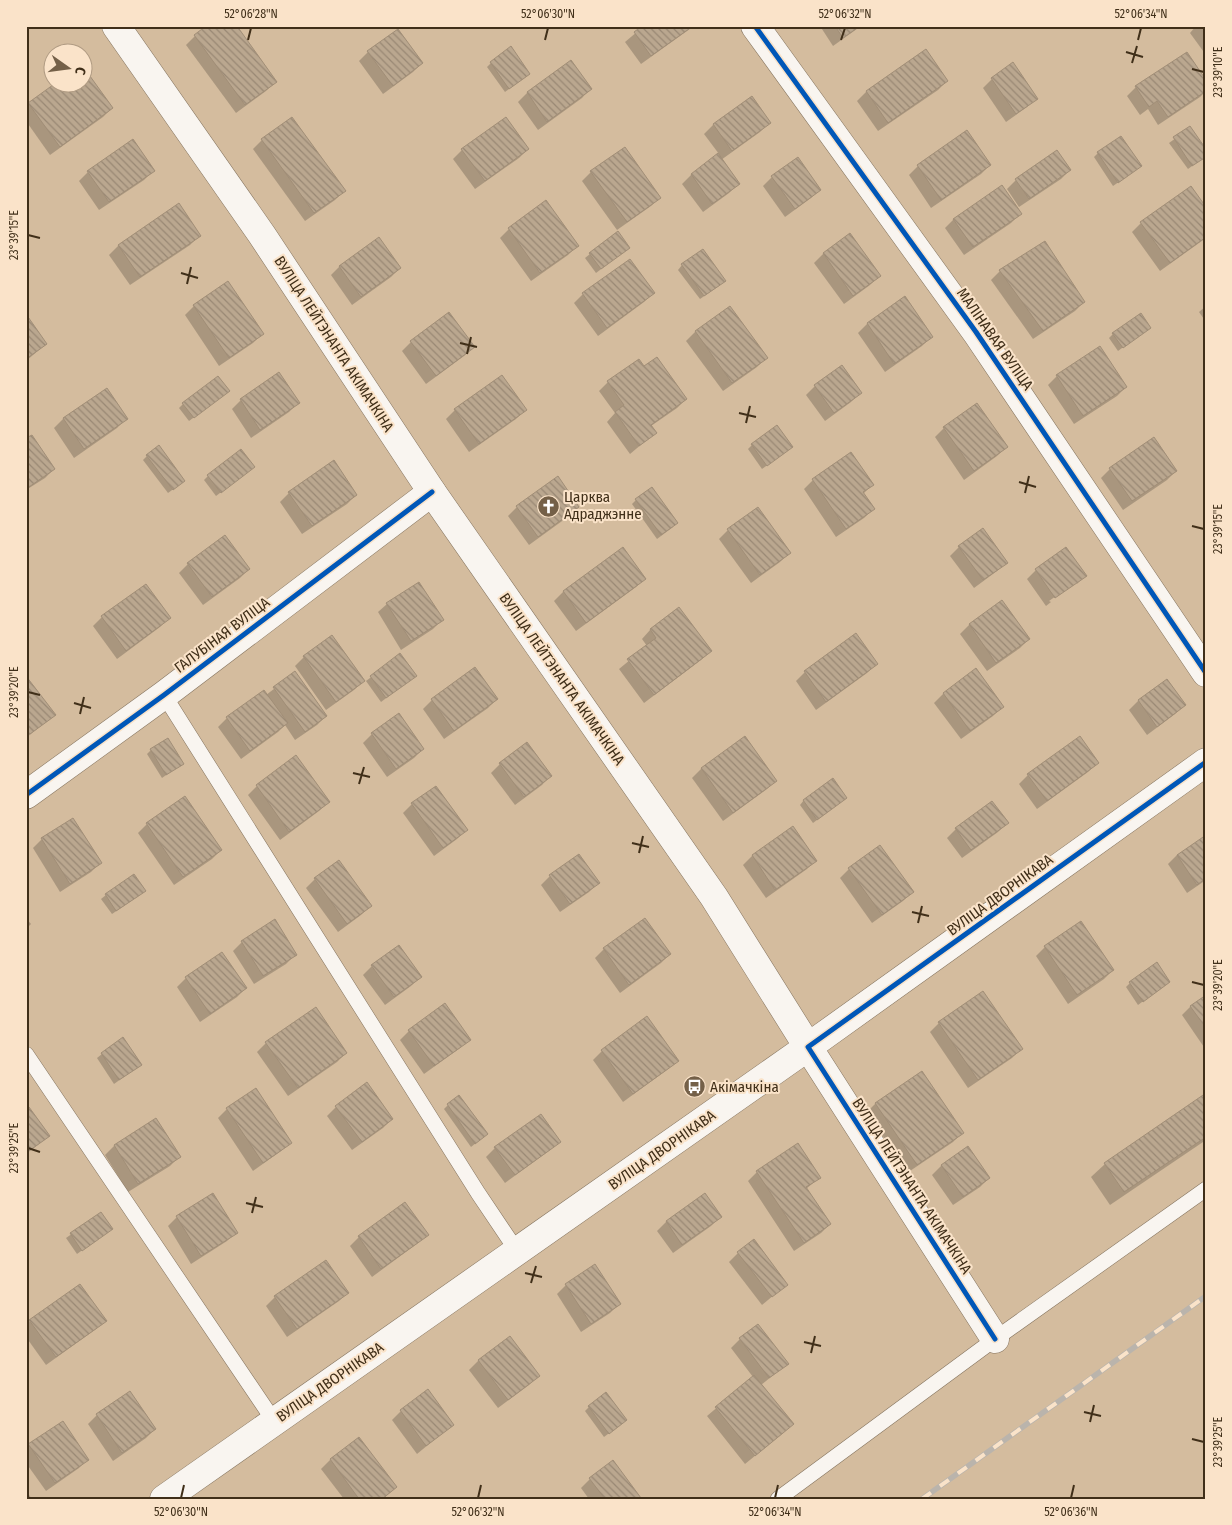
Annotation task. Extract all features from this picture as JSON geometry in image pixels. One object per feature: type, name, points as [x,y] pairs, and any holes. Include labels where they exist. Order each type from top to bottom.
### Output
[{"type":"street","name":"ВУЛІЦА ЛЕЙТЭНАНТА АКІМАЧКІНА","points":[[116,26],[262,235],[432,492],[714,897],[995,1339]]},
{"type":"street","name":"МАЛІНАВАЯ ВУЛІЦА","points":[[755,26],[976,332],[1206,673]]},
{"type":"street","name":"ГАЛУБІНАЯ ВУЛІЦА","points":[[26,794],[164,695],[432,492]]},
{"type":"street","name":"ВУЛІЦА ДВОРНІКАВА","points":[[164,1499],[714,1114],[1206,762]]},
{"type":"lane","points":[[164,695],[478,1193],[517,1251]]},
{"type":"lane","points":[[26,1054],[274,1421]]},
{"type":"lane","points":[[778,1499],[995,1339],[1206,1189]]},
{"type":"building","points":[[206,26],[237,26],[277,82],[245,105],[194,35]]},
{"type":"building","points":[[642,26],[693,26],[651,56],[634,32]]},
{"type":"building","points":[[835,26],[860,26],[843,38]]},
{"type":"building","points":[[398,29],[423,63],[393,86],[367,51]]},
{"type":"building","points":[[511,46],[530,74],[509,89],[490,62]]},
{"type":"building","points":[[926,49],[948,81],[888,123],[866,91]]},
{"type":"building","points":[[1187,52],[1206,80],[1206,91],[1168,117],[1157,101],[1149,107],[1135,86]]},
{"type":"building","points":[[571,60],[592,89],[547,122],[527,92]]},
{"type":"building","points":[[1013,62],[1038,99],[1016,114],[991,78]]},
{"type":"building","points":[[92,79],[113,108],[60,147],[28,103],[43,92],[92,92]]},
{"type":"building","points":[[752,96],[771,123],[732,151],[713,124]]},
{"type":"building","points":[[292,117],[346,191],[314,213],[261,139]]},
{"type":"building","points":[[506,117],[529,149],[485,181],[461,149]]},
{"type":"building","points":[[1190,126],[1206,149],[1206,157],[1192,166],[1173,137]]},
{"type":"building","points":[[967,130],[991,165],[941,200],[917,165]]},
{"type":"building","points":[[1121,136],[1142,166],[1118,183],[1097,152]]},
{"type":"building","points":[[133,139],[155,171],[109,202],[87,171]]},
{"type":"building","points":[[625,147],[661,198],[627,222],[590,171]]},
{"type":"building","points":[[1057,150],[1071,170],[1029,199],[1015,179]]},
{"type":"building","points":[[718,153],[740,184],[712,204],[691,174]]},
{"type":"building","points":[[798,157],[821,190],[795,209],[771,176]]},
{"type":"building","points":[[1002,185],[1022,214],[973,247],[953,219]]},
{"type":"building","points":[[1191,186],[1206,207],[1206,237],[1170,263],[1140,222]]},
{"type":"building","points":[[546,200],[579,246],[540,273],[508,228]]},
{"type":"building","points":[[179,203],[201,236],[140,277],[118,245]]},
{"type":"building","points":[[618,231],[630,248],[601,269],[589,253]]},
{"type":"building","points":[[850,233],[881,276],[853,296],[823,253]]},
{"type":"building","points":[[379,237],[401,268],[361,297],[339,266]]},
{"type":"building","points":[[1045,241],[1085,302],[1043,331],[999,270]]},
{"type":"building","points":[[703,249],[726,281],[704,296],[681,264]]},
{"type":"building","points":[[630,259],[655,293],[607,328],[582,293]]},
{"type":"building","points":[[228,281],[264,334],[229,358],[193,305]]},
{"type":"building","points":[[905,296],[933,337],[894,364],[867,323]]},
{"type":"building","points":[[730,306],[768,358],[732,383],[695,331]]},
{"type":"building","points":[[449,312],[475,347],[436,376],[410,341]]},
{"type":"building","points":[[1141,313],[1151,328],[1123,348],[1112,333]]},
{"type":"building","points":[[26,314],[47,344],[26,359]]},
{"type":"building","points":[[1100,346],[1127,387],[1083,416],[1056,375]]},
{"type":"building","points":[[657,357],[687,399],[651,425],[657,433],[639,446],[615,412],[624,405],[607,381],[639,359],[644,366]]},
{"type":"building","points":[[842,365],[862,393],[834,413],[814,385]]},
{"type":"building","points":[[279,372],[300,403],[260,430],[240,399]]},
{"type":"building","points":[[502,375],[527,410],[479,444],[454,409]]},
{"type":"building","points":[[218,376],[230,391],[194,418],[182,403]]},
{"type":"building","points":[[107,388],[128,419],[84,449],[63,418]]},
{"type":"building","points":[[977,403],[1008,447],[974,471],[943,427]]},
{"type":"building","points":[[777,425],[793,447],[767,466],[751,444]]},
{"type":"building","points":[[32,435],[55,469],[26,489],[26,438]]},
{"type":"building","points":[[1154,437],[1177,471],[1132,501],[1109,468]]},
{"type":"building","points":[[159,445],[185,481],[173,490],[146,455]]},
{"type":"building","points":[[241,449],[255,467],[221,493],[207,475]]},
{"type":"building","points":[[851,452],[874,485],[863,492],[875,509],[846,529],[812,479]]},
{"type":"building","points":[[334,460],[357,495],[312,526],[288,492]]},
{"type":"building","name":"Царква Адраджэнне","points":[[558,476],[579,507],[538,537],[516,506]]},
{"type":"building","points":[[652,487],[678,523],[661,535],[635,499]]},
{"type":"building","points":[[758,507],[791,553],[760,575],[727,529]]},
{"type":"building","points":[[983,528],[1008,563],[983,580],[958,546]]},
{"type":"building","points":[[225,535],[250,569],[212,597],[187,563]]},
{"type":"building","points":[[623,547],[646,579],[586,623],[563,591]]},
{"type":"building","points":[[1066,547],[1087,576],[1055,598],[1035,569]]},
{"type":"building","points":[[419,582],[444,620],[411,641],[386,603]]},
{"type":"building","points":[[146,584],[171,618],[126,651],[101,616]]},
{"type":"building","points":[[1002,600],[1030,639],[996,663],[969,624]]},
{"type":"building","points":[[679,607],[712,651],[654,695],[627,659],[656,638],[650,629]]},
{"type":"building","points":[[856,633],[878,664],[826,702],[804,671]]},
{"type":"building","points":[[332,635],[365,681],[336,702],[303,656]]},
{"type":"building","points":[[400,653],[417,676],[386,698],[370,676]]},
{"type":"building","points":[[475,667],[498,699],[454,731],[431,699]]},
{"type":"building","points":[[976,668],[1004,707],[970,731],[943,693]]},
{"type":"building","points":[[295,671],[327,716],[305,732],[273,687]]},
{"type":"building","points":[[26,676],[56,715],[30,734],[26,729]]},
{"type":"building","points":[[1167,679],[1186,705],[1157,727],[1138,700]]},
{"type":"building","points":[[264,690],[288,723],[250,751],[226,717]]},
{"type":"building","points":[[399,713],[424,749],[396,769],[371,733]]},
{"type":"building","points":[[745,736],[777,781],[733,813],[701,768]]},
{"type":"building","points":[[1080,736],[1099,763],[1047,801],[1027,774]]},
{"type":"building","points":[[168,738],[184,764],[166,775],[150,749]]},
{"type":"building","points":[[527,742],[552,776],[524,797],[499,763]]},
{"type":"building","points":[[296,755],[330,802],[289,832],[256,785]]},
{"type":"building","points":[[833,778],[847,798],[817,820],[803,800]]},
{"type":"building","points":[[436,786],[468,830],[443,848],[411,803]]},
{"type":"building","points":[[185,796],[222,850],[183,877],[146,823]]},
{"type":"building","points":[[992,801],[1009,823],[971,850],[955,828]]},
{"type":"building","points":[[73,818],[102,863],[70,884],[41,838]]},
{"type":"building","points":[[793,826],[817,861],[775,890],[752,855]]},
{"type":"building","points":[[1206,835],[1206,878],[1197,885],[1177,855]]},
{"type":"building","points":[[880,845],[914,892],[882,915],[848,868]]},
{"type":"building","points":[[579,854],[600,883],[570,904],[549,875]]},
{"type":"building","points":[[339,860],[372,906],[347,924],[314,878]]},
{"type":"building","points":[[134,874],[146,891],[116,911],[105,894]]},
{"type":"building","points":[[645,918],[671,954],[629,985],[603,948]]},
{"type":"building","points":[[275,919],[297,955],[263,976],[241,941]]},
{"type":"building","points":[[1081,921],[1114,970],[1077,995],[1044,946]]},
{"type":"building","points":[[399,945],[422,977],[394,997],[371,965]]},
{"type":"building","points":[[222,952],[247,988],[210,1014],[185,977]]},
{"type":"building","points":[[1157,962],[1170,982],[1143,1002],[1129,982]]},
{"type":"building","points":[[983,991],[1023,1049],[978,1080],[938,1022]]},
{"type":"building","points":[[1206,995],[1206,1028],[1190,1006]]},
{"type":"building","points":[[445,1003],[471,1040],[434,1066],[408,1030]]},
{"type":"building","points":[[316,1007],[347,1053],[298,1088],[265,1042]]},
{"type":"building","points":[[647,1016],[679,1061],[633,1094],[601,1050]]},
{"type":"building","points":[[123,1037],[142,1065],[119,1080],[101,1053]]},
{"type":"building","points":[[922,1071],[964,1133],[917,1165],[875,1103]]},
{"type":"building","points":[[367,1082],[393,1119],[362,1142],[335,1106]]},
{"type":"building","points":[[256,1088],[292,1143],[263,1163],[226,1108]]},
{"type":"building","points":[[1206,1093],[1206,1137],[1124,1192],[1104,1163]]},
{"type":"building","points":[[459,1095],[488,1134],[475,1144],[447,1104]]},
{"type":"building","points":[[29,1107],[50,1136],[26,1153],[26,1109]]},
{"type":"building","points":[[541,1114],[561,1142],[515,1175],[494,1147]]},
{"type":"building","points":[[156,1118],[181,1157],[138,1184],[114,1145]]},
{"type":"building","points":[[798,1143],[821,1178],[806,1187],[831,1224],[804,1243],[756,1171]]},
{"type":"building","points":[[968,1146],[990,1178],[963,1197],[941,1165]]},
{"type":"building","points":[[213,1193],[238,1233],[201,1256],[176,1216]]},
{"type":"building","points":[[705,1193],[722,1217],[682,1245],[666,1221]]},
{"type":"building","points":[[405,1202],[429,1235],[381,1269],[358,1236]]},
{"type":"building","points":[[101,1212],[113,1229],[82,1251],[70,1233]]},
{"type":"building","points":[[754,1239],[788,1285],[772,1297],[737,1252]]},
{"type":"building","points":[[326,1260],[349,1293],[297,1329],[274,1296]]},
{"type":"building","points":[[595,1264],[621,1304],[591,1324],[565,1284]]},
{"type":"building","points":[[80,1284],[107,1321],[56,1357],[29,1320]]},
{"type":"building","points":[[758,1324],[789,1364],[769,1378],[739,1338]]},
{"type":"building","points":[[510,1336],[540,1376],[508,1400],[478,1360]]},
{"type":"building","points":[[754,1375],[794,1424],[755,1456],[715,1407]]},
{"type":"building","points":[[428,1389],[454,1425],[426,1446],[400,1410]]},
{"type":"building","points":[[130,1391],[156,1429],[122,1453],[96,1414]]},
{"type":"building","points":[[606,1392],[627,1420],[609,1434],[588,1406]]},
{"type":"building","points":[[63,1421],[89,1460],[55,1483],[28,1444]]},
{"type":"building","points":[[359,1437],[397,1487],[382,1499],[359,1499],[330,1459]]},
{"type":"building","points":[[613,1460],[640,1499],[605,1499],[589,1478]]},
{"type":"railway","points":[[922,1499],[1206,1296]]},
{"type":"cycle path","points":[[755,26],[976,332],[1206,673]]},
{"type":"cycle path","points":[[26,795],[164,695],[432,492]]},
{"type":"cycle path","points":[[995,1339],[808,1047],[1206,762]]},
{"type":"place","name":"Царква Адраджэнне","points":[[548,506]]},
{"type":"place","name":"Акімачкіна","points":[[694,1087]]}]
